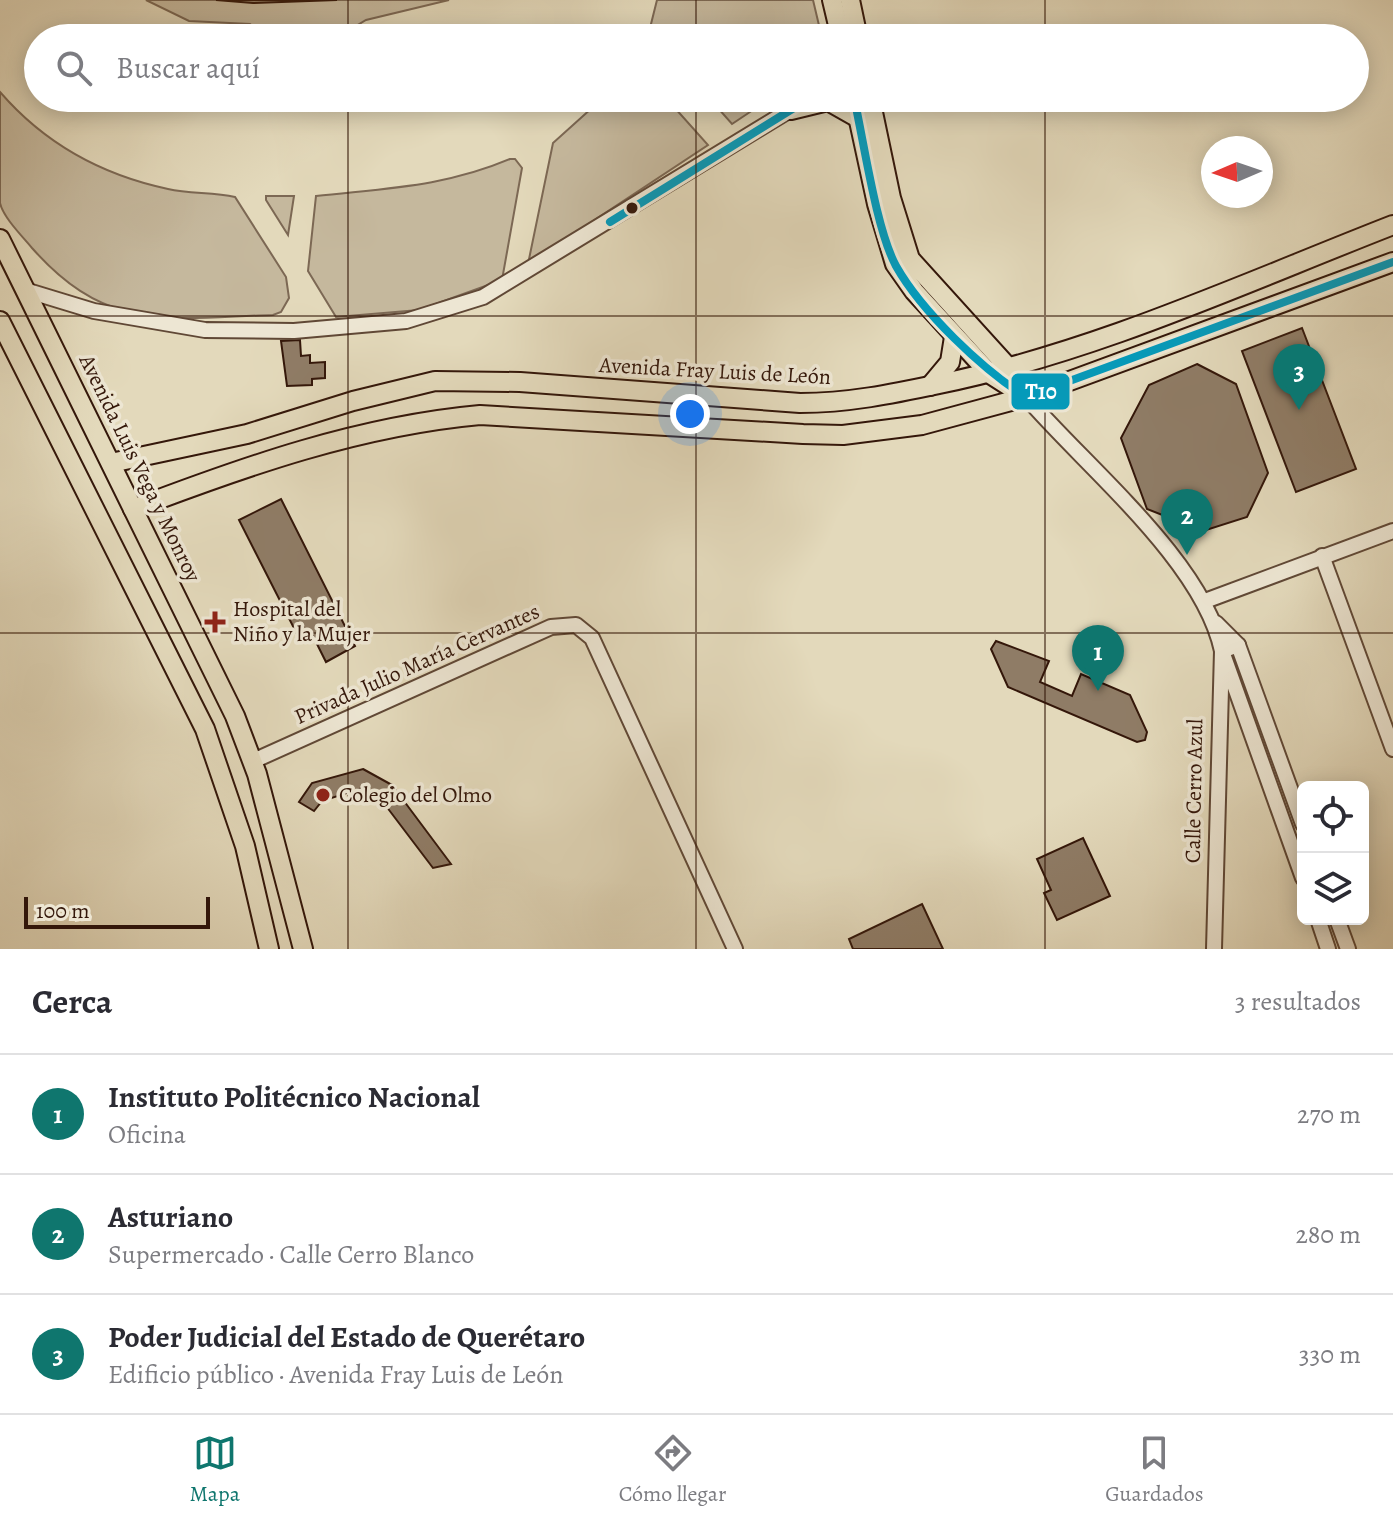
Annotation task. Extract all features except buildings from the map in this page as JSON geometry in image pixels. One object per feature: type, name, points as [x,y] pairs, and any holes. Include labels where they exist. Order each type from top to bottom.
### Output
[{"type":"main road","points":[[832,0],[838,24]]},
{"type":"main road","points":[[850,0],[855,24]]},
{"type":"main road","points":[[847,112],[858,118]]},
{"type":"main road","points":[[857,112],[895,264],[954,337],[990,374],[1026,397]]},
{"type":"main road","points":[[873,112],[891,198],[910,259],[1012,368],[1026,397]]},
{"type":"main road","name":"Avenida Fray Luis de León","points":[[111,463],[247,434],[435,381],[465,379],[823,403],[930,386],[1012,368],[1123,331],[1393,225]]},
{"type":"main road","name":"Avenida Luis Vega y Monroy","points":[[0,239],[235,716],[253,761],[284,864],[303,949]]},
{"type":"main road","points":[[133,509],[312,446],[385,429],[480,415],[843,435],[947,420],[1026,397],[1393,262]]},
{"type":"main road","points":[[0,321],[205,729],[245,846],[269,949]]},
{"type":"main road","points":[[930,386],[950,362],[954,337]]},
{"type":"main road","points":[[379,395],[385,429]]},
{"type":"main road","points":[[205,729],[225,732],[231,728],[235,716]]},
{"type":"street","points":[[25,290],[94,311],[205,330],[294,331],[406,321],[442,312],[493,292],[788,112]]},
{"type":"street","points":[[1026,397],[1152,535],[1205,601],[1216,623],[1222,651],[1297,861]]},
{"type":"street","points":[[1205,601],[1393,531]]},
{"type":"street","points":[[1322,556],[1393,749]]},
{"type":"street","points":[[1216,623],[1238,645],[1297,807]]},
{"type":"street","name":"Privada Julio María Cervantes","points":[[253,761],[551,627],[576,625],[592,638],[735,949]]},
{"type":"street","points":[[1222,651],[1238,645]]},
{"type":"street","name":"Calle Cerro Azul","points":[[1214,949],[1222,651]]},
{"type":"street","points":[[1320,925],[1328,949]]},
{"type":"street","points":[[1339,925],[1348,949]]},
{"type":"shaded area","points":[[146,0],[449,0],[359,24],[189,21]]},
{"type":"shaded area","points":[[657,0],[813,0],[819,24],[651,24]]},
{"type":"shaded area","points":[[0,92],[36,127],[97,166],[168,189],[235,197],[286,277],[289,298],[281,312],[202,318],[142,315],[114,308],[87,295],[60,276],[13,226],[0,203]]},
{"type":"shaded area","points":[[587,112],[679,112],[708,145],[528,264],[553,143]]},
{"type":"shaded area","points":[[721,112],[750,112],[732,124]]},
{"type":"shaded area","points":[[515,159],[522,168],[502,280],[419,310],[336,317],[308,271],[316,196],[438,181]]},
{"type":"shaded area","points":[[266,196],[294,196],[288,235],[266,200]]},
{"type":"transit line","name":"T10","points":[[610,222],[787,112]]},
{"type":"transit line","name":"T10","points":[[857,112],[882,230],[896,266],[921,302],[954,338],[1026,397],[1393,262]]},
{"type":"place","name":"Poder Judicial del Estado de Querétaro","points":[[1299,410]]},
{"type":"place","name":"Asturiano","points":[[1187,555]]},
{"type":"place","name":"Hospital del Niño y la Mujer","points":[[215,622]]},
{"type":"place","name":"Instituto Politécnico Nacional","points":[[1098,691]]},
{"type":"place","name":"Colegio del Olmo","points":[[323,795]]}]
